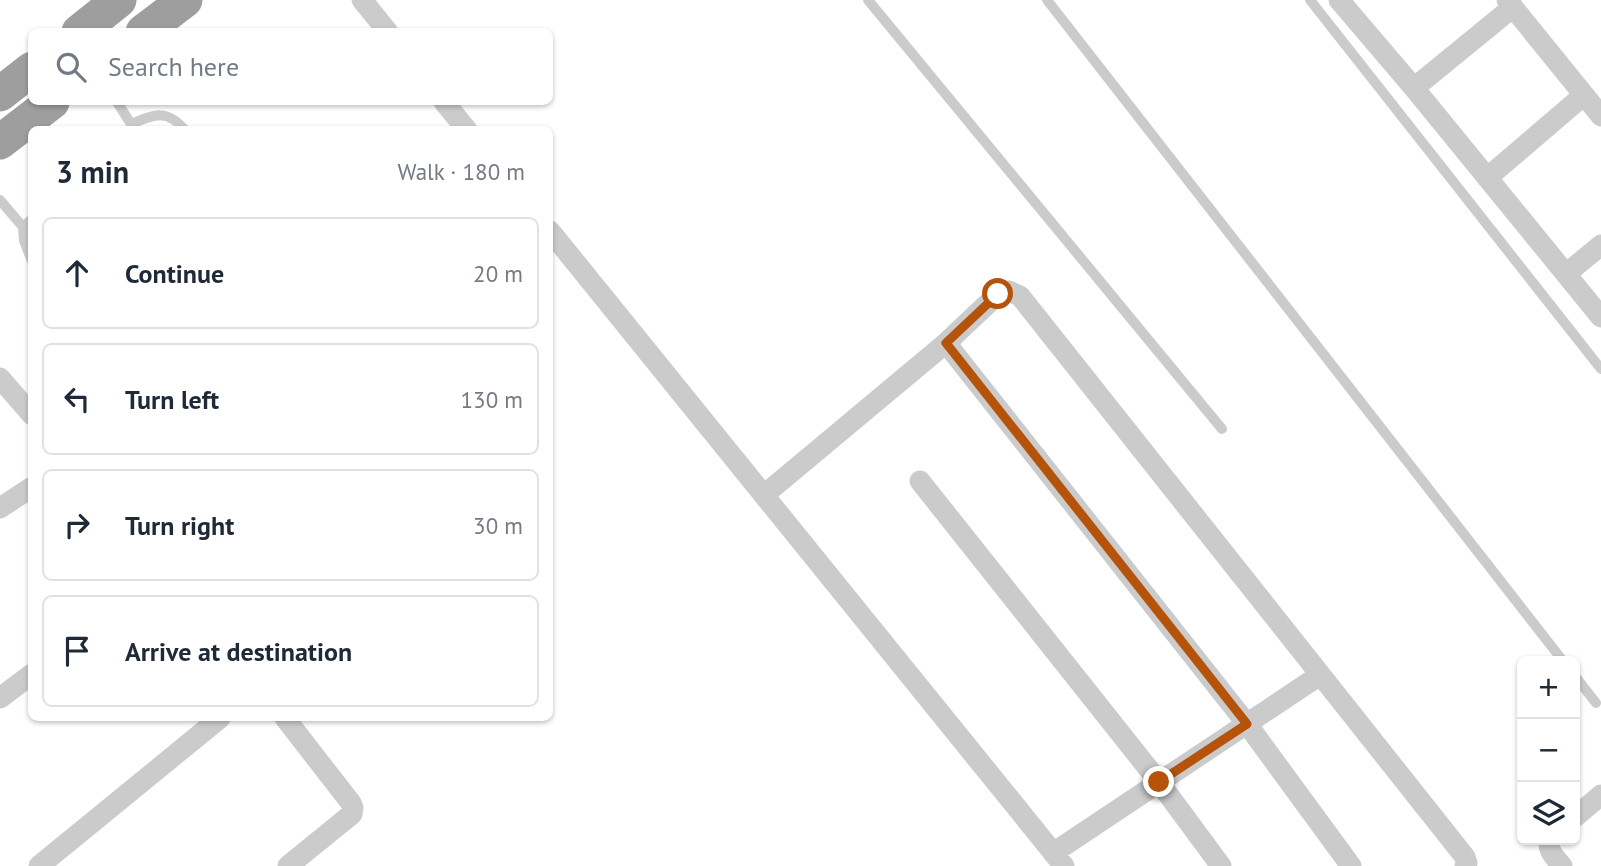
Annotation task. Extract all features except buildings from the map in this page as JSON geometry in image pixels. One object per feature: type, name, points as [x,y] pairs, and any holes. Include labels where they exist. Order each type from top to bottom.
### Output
[{"type":"highway","points":[[84,28],[119,0]]},
{"type":"highway","points":[[148,28],[185,0]]},
{"type":"highway","points":[[0,94],[28,72]]},
{"type":"highway","points":[[0,142],[48,105]]},
{"type":"street","points":[[362,0],[385,28]]},
{"type":"street","points":[[1339,0],[1601,317]]},
{"type":"street","points":[[1414,88],[1510,3],[1601,116]]},
{"type":"street","points":[[1487,178],[1584,95]]},
{"type":"street","points":[[446,105],[464,126]]},
{"type":"street","points":[[553,235],[1058,859],[1159,782],[1320,675]]},
{"type":"street","points":[[1566,274],[1601,244]]},
{"type":"street","points":[[764,495],[946,343],[998,294],[1009,291],[1020,296],[1465,857],[1465,866]]},
{"type":"street","points":[[946,343],[1247,724],[1351,866]]},
{"type":"street","points":[[0,378],[28,410]]},
{"type":"street","points":[[920,481],[1159,782],[1221,866]]},
{"type":"street","points":[[0,508],[28,490]]},
{"type":"street","points":[[4,687],[28,676]]},
{"type":"street","points":[[39,866],[216,721]]},
{"type":"street","points":[[287,721],[351,803],[352,808],[352,814],[288,866]]},
{"type":"street","points":[[1580,813],[1601,795]]},
{"type":"street","points":[[1548,845],[1562,866]]},
{"type":"lane","points":[[868,0],[1222,429]]},
{"type":"lane","points":[[1310,0],[1601,369]]},
{"type":"lane","points":[[1051,2],[1559,656]]},
{"type":"lane","points":[[118,105],[128,126]]},
{"type":"lane","points":[[130,126],[150,116],[163,115],[175,119],[181,126]]},
{"type":"lane","points":[[0,200],[27,223],[24,241],[28,251]]},
{"type":"lane","points":[[1580,682],[1596,703]]},
{"type":"route","points":[[998,294],[946,343],[1247,724],[1159,782]]}]
